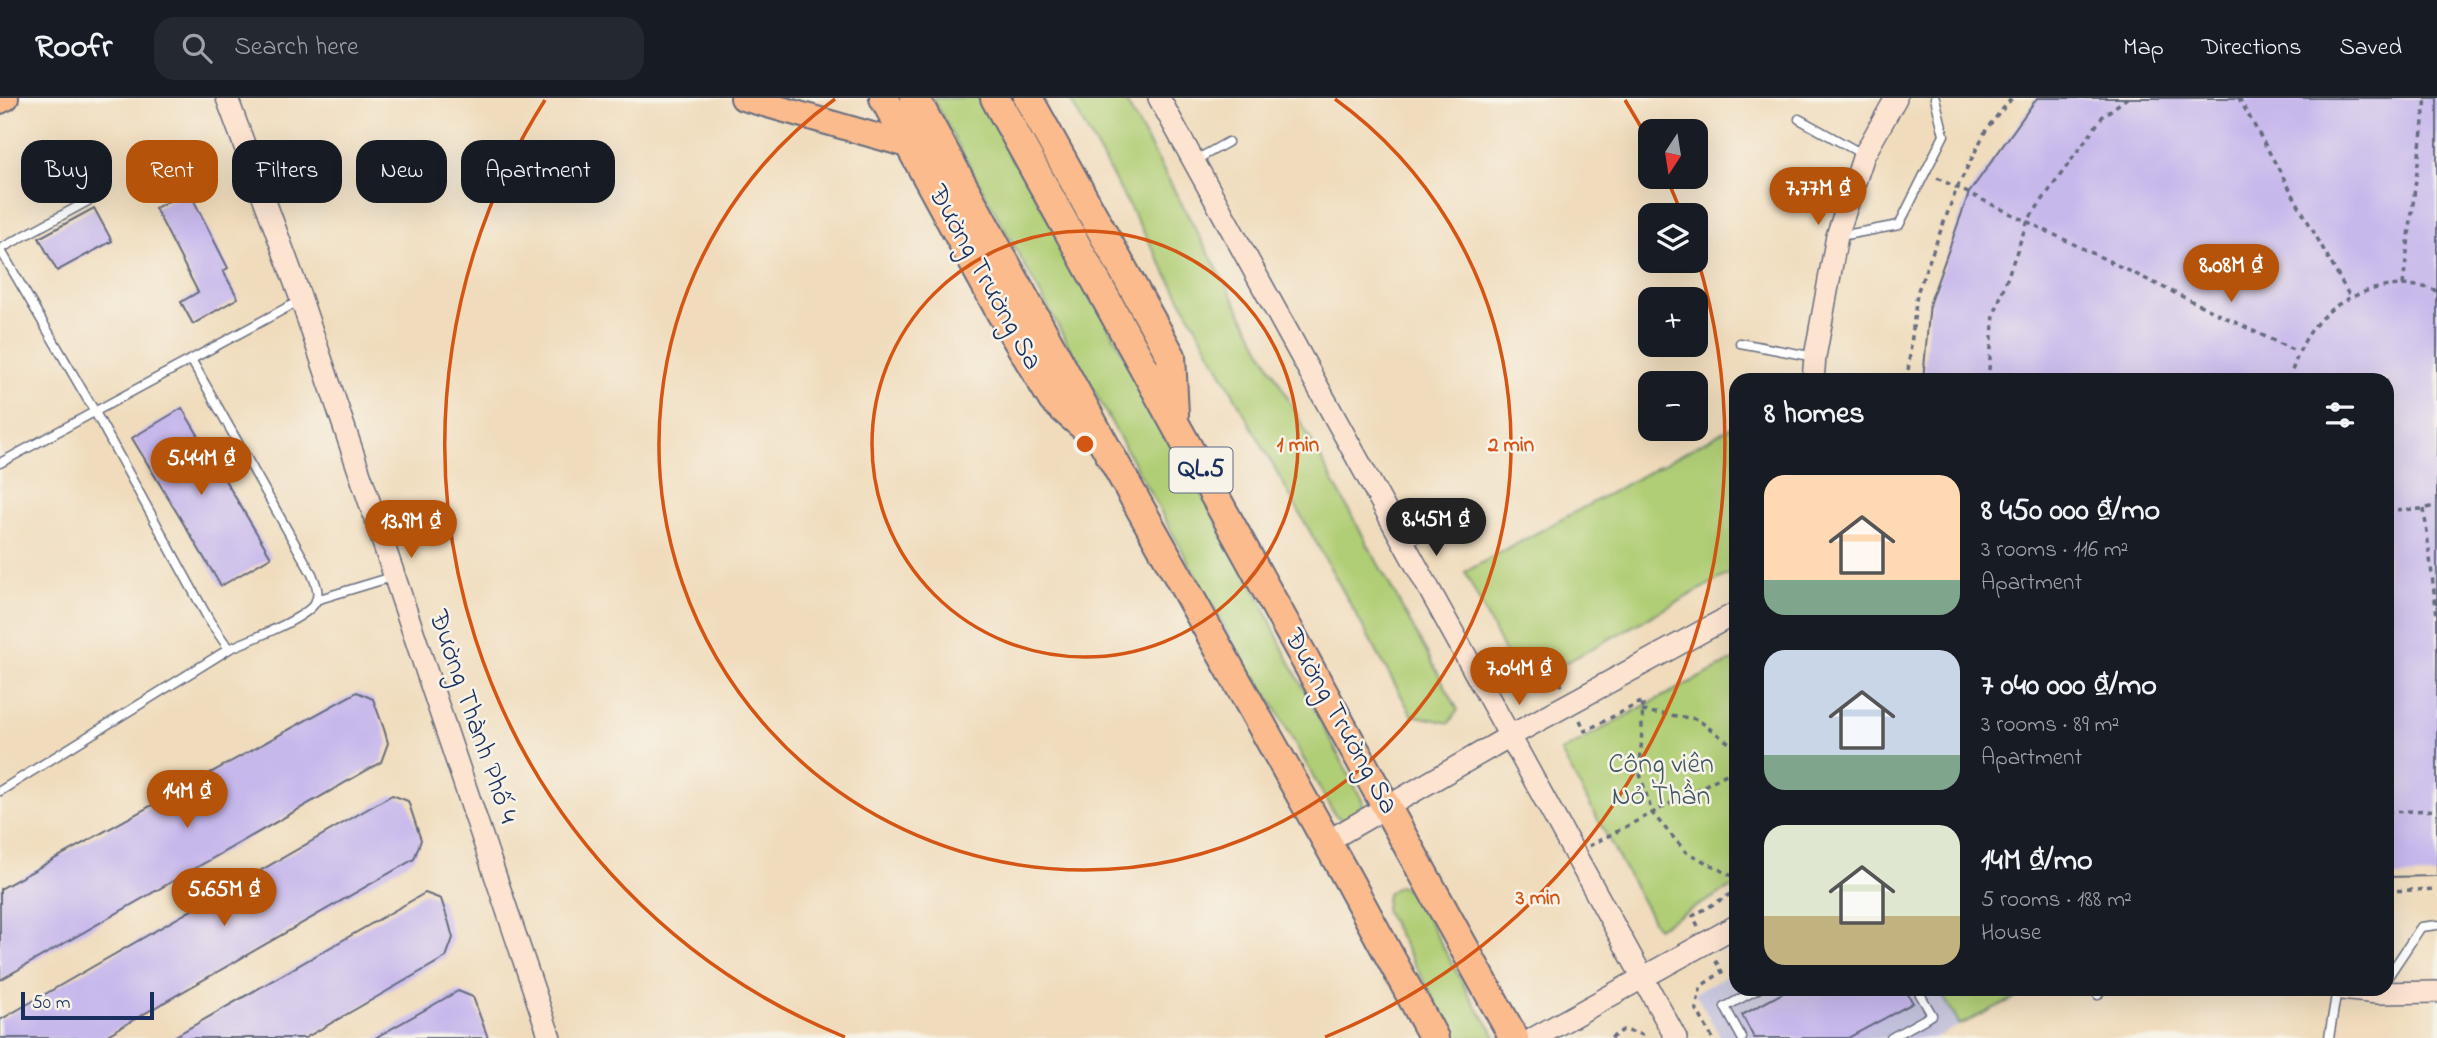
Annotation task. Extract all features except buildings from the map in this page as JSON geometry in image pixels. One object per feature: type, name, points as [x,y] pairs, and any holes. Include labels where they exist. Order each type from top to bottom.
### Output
[{"type":"highway","name":"Đường Trường Sa","points":[[884,98],[1001,313],[1053,400],[1103,442]]},
{"type":"highway","name":"Đường Trường Sa","points":[[915,98],[1429,1033]]},
{"type":"highway","name":"Đường Trường Sa","points":[[995,98],[1509,1030],[1527,1038]]},
{"type":"highway","name":"Đường Trường Sa","points":[[1028,98],[1171,356],[1175,423]]},
{"type":"main road","points":[[0,101],[6,98]]},
{"type":"main road","points":[[743,98],[911,146]]},
{"type":"street","name":"Đường Thành Phố 4","points":[[227,98],[301,299],[550,1038]]},
{"type":"street","points":[[1159,98],[1676,1038]]},
{"type":"street","points":[[1814,373],[1837,236],[1864,155],[1896,98]]},
{"type":"street","points":[[1326,842],[1510,736],[1729,617]]},
{"type":"street","points":[[1534,1038],[1729,930]]},
{"type":"street","points":[[2394,988],[2437,992]]},
{"type":"lane","points":[[1837,236],[1899,225],[1944,135],[1935,98]]},
{"type":"lane","points":[[1798,119],[1864,155]]},
{"type":"lane","points":[[1194,161],[1228,142]]},
{"type":"lane","points":[[84,203],[0,249],[95,412],[209,620],[229,649]]},
{"type":"lane","points":[[0,463],[192,361],[301,299]]},
{"type":"lane","points":[[1740,343],[1815,357]]},
{"type":"lane","points":[[0,791],[229,649],[307,612],[316,600],[317,590],[312,574],[192,361]]},
{"type":"lane","points":[[1405,544],[1438,523]]},
{"type":"lane","points":[[316,600],[395,576]]},
{"type":"lane","points":[[2394,968],[2421,927],[2437,925]]},
{"type":"lane","points":[[1742,1038],[1724,1007],[1745,996]]},
{"type":"lane","points":[[1891,1038],[1932,1016],[1921,996]]},
{"type":"lane","points":[[2329,1038],[2338,996]]},
{"type":"path","points":[[1908,373],[1917,293],[1957,188],[1987,128],[2012,98]]},
{"type":"path","points":[[1989,373],[1994,314],[2028,220],[2103,116],[2127,98]]},
{"type":"path","points":[[2239,98],[2350,297]]},
{"type":"path","points":[[2403,285],[2426,98]]},
{"type":"path","points":[[1925,172],[2297,352]]},
{"type":"path","points":[[2291,373],[2297,352],[2319,320],[2350,297],[2376,288],[2403,285],[2437,291]]},
{"type":"path","points":[[2394,510],[2424,509],[2437,505]]},
{"type":"path","points":[[2424,509],[2437,616]]},
{"type":"path","points":[[1556,675],[1586,731],[1643,701],[1640,775],[1652,813],[1686,852],[1729,874]]},
{"type":"path","points":[[1642,711],[1697,719],[1729,743]]},
{"type":"path","points":[[1575,853],[1729,771]]},
{"type":"path","points":[[2394,811],[2437,810]]},
{"type":"path","points":[[2394,891],[2437,889]]},
{"type":"path","points":[[1611,1038],[1623,1030],[1641,1034],[1643,1038]]},
{"type":"shaded area","points":[[1729,975],[1729,996],[1943,996],[1960,1025],[1935,1038],[1721,1038],[1695,993]]},
{"type":"green space","points":[[932,98],[981,98],[1260,599],[1284,651],[1362,800],[1364,808],[1345,822],[1334,814],[1271,700],[1246,666]]},
{"type":"green space","points":[[1069,98],[1124,98],[1458,710],[1449,723],[1412,715]]},
{"type":"green space","points":[[1729,428],[1729,574],[1538,678],[1514,672],[1465,572]]},
{"type":"green space","name":"Công viên Nỏ Thần","points":[[1729,663],[1729,889],[1657,928],[1561,752]]},
{"type":"green space","points":[[1398,886],[1414,894],[1472,1000],[1497,1038],[1455,1038],[1385,910],[1387,894]]},
{"type":"green space","points":[[1943,996],[2019,996],[1960,1025]]}]
